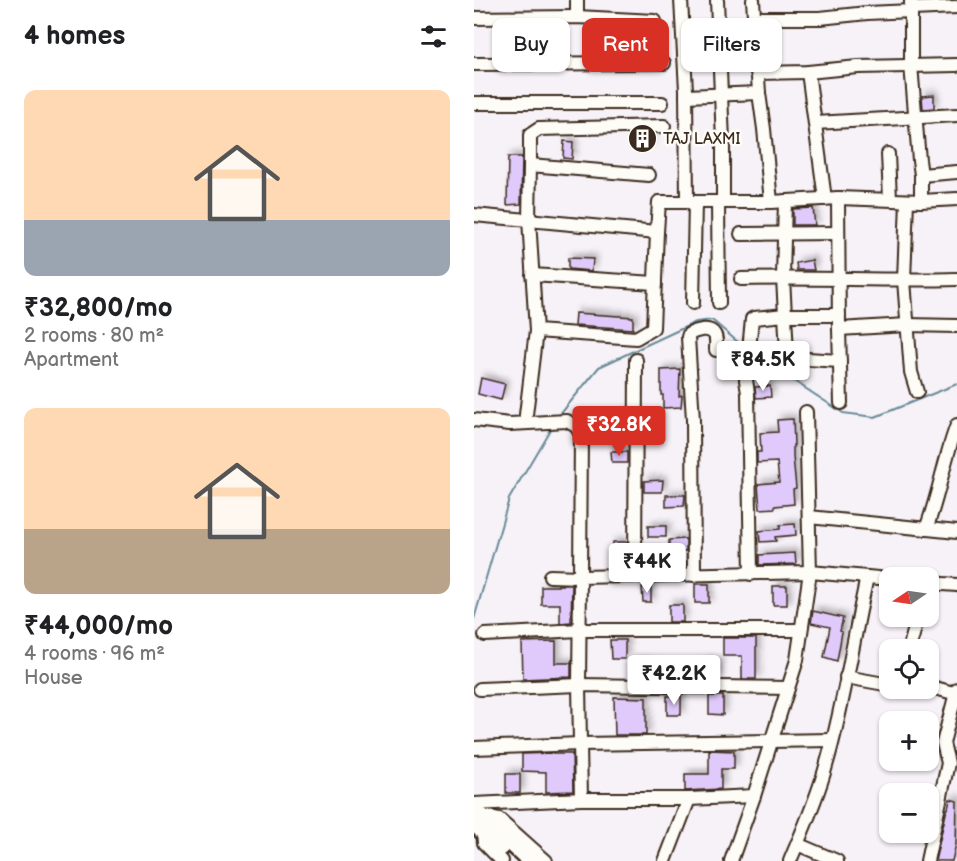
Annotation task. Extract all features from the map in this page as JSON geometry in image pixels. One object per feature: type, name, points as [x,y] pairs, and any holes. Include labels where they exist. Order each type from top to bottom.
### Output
[{"type":"main road","points":[[482,821],[515,861]]},
{"type":"main road","points":[[482,821],[530,861]]},
{"type":"street","points":[[577,0],[577,17]]},
{"type":"street","points":[[681,0],[691,202],[693,303]]},
{"type":"street","points":[[717,0],[723,141],[718,303]]},
{"type":"street","points":[[753,0],[754,18]]},
{"type":"street","points":[[782,18],[820,18],[912,7],[957,7]]},
{"type":"street","points":[[912,7],[911,65],[921,175],[921,201]]},
{"type":"street","points":[[474,18],[596,18]]},
{"type":"street","points":[[474,64],[582,63]]},
{"type":"street","points":[[771,202],[757,73],[808,72],[858,67],[957,65]]},
{"type":"street","points":[[808,72],[825,199]]},
{"type":"street","points":[[686,96],[759,93]]},
{"type":"street","points":[[474,104],[662,103]]},
{"type":"street","points":[[815,123],[957,115]]},
{"type":"street","points":[[525,423],[536,331],[529,219],[530,135],[539,129],[664,126]]},
{"type":"street","points":[[888,154],[890,199]]},
{"type":"street","points":[[530,165],[649,175]]},
{"type":"street","points":[[921,175],[957,172]]},
{"type":"street","points":[[838,198],[841,403]]},
{"type":"street","points":[[536,331],[636,338],[653,328],[659,202],[771,202],[838,198],[907,201],[957,200]]},
{"type":"street","points":[[785,201],[783,278],[787,353],[791,358],[840,361]]},
{"type":"street","points":[[907,201],[904,280],[911,372],[916,392]]},
{"type":"street","points":[[474,214],[657,232]]},
{"type":"street","points":[[741,234],[838,233]]},
{"type":"street","points":[[532,275],[656,283]]},
{"type":"street","points":[[741,279],[957,279]]},
{"type":"street","points":[[751,574],[746,380],[752,323],[754,318],[785,315],[839,315]]},
{"type":"street","points":[[839,329],[907,325],[957,326]]},
{"type":"street","points":[[694,575],[693,420],[689,334],[700,330],[712,332],[715,335],[716,350]]},
{"type":"street","points":[[635,576],[636,360]]},
{"type":"street","points":[[730,861],[754,796],[796,660],[810,572],[807,412]]},
{"type":"street","points":[[474,420],[510,424],[567,421],[576,426],[581,434],[579,630],[581,799]]},
{"type":"street","points":[[926,529],[957,425]]},
{"type":"street","points":[[809,517],[957,532]]},
{"type":"street","points":[[550,576],[810,572],[879,579]]},
{"type":"street","points":[[790,861],[826,766],[867,578]]},
{"type":"street","points":[[939,584],[957,585]]},
{"type":"street","points":[[485,636],[579,630],[801,630]]},
{"type":"street","points":[[846,676],[879,683]]},
{"type":"street","points":[[480,688],[579,685],[788,688]]},
{"type":"street","points":[[927,861],[951,753],[943,743],[956,692],[939,688]]},
{"type":"street","points":[[474,748],[580,744],[832,741]]},
{"type":"street","points":[[482,821],[581,799],[689,799],[754,796]]},
{"type":"street","points":[[665,861],[689,799]]},
{"type":"street","points":[[482,821],[499,819],[546,861]]},
{"type":"street","points":[[482,821],[484,843],[502,861]]},
{"type":"street","points":[[797,844],[837,861]]},
{"type":"building","points":[[934,95],[934,108],[923,109],[922,96]]},
{"type":"building","name":"TAJ LAXMI","points":[[634,135],[650,135],[650,147],[634,147]]},
{"type":"building","points":[[564,141],[573,142],[572,159],[563,158]]},
{"type":"building","points":[[508,157],[522,157],[521,204],[507,205]]},
{"type":"building","points":[[813,208],[815,225],[793,225],[793,209]]},
{"type":"building","points":[[568,258],[593,259],[592,271],[568,269]]},
{"type":"building","points":[[812,260],[814,270],[797,270],[796,263]]},
{"type":"building","points":[[576,313],[633,317],[633,329],[575,325]]},
{"type":"building","points":[[680,369],[681,407],[663,408],[661,370]]},
{"type":"building","points":[[481,378],[505,384],[501,400],[478,394]]},
{"type":"building","points":[[770,386],[771,397],[756,398],[755,387]]},
{"type":"building","points":[[793,419],[796,488],[793,489],[794,504],[760,509],[758,484],[779,482],[777,462],[757,463],[757,452],[761,452],[760,433],[778,432],[777,420]]},
{"type":"building","points":[[611,452],[627,452],[627,463],[612,463]]},
{"type":"building","points":[[663,480],[662,492],[644,492],[644,481]]},
{"type":"building","points":[[666,495],[685,495],[684,506],[666,507]]},
{"type":"building","points":[[795,524],[796,535],[775,537],[776,541],[760,542],[759,531],[780,529],[780,525]]},
{"type":"building","points":[[648,526],[666,526],[666,537],[648,537]]},
{"type":"building","points":[[686,539],[686,551],[669,551],[669,540]]},
{"type":"building","points":[[613,542],[627,542],[627,553],[612,554]]},
{"type":"building","points":[[795,553],[796,564],[759,565],[759,555]]},
{"type":"building","points":[[648,557],[669,557],[669,567],[649,567]]},
{"type":"building","points":[[695,584],[709,584],[709,603],[695,603]]},
{"type":"building","points":[[572,585],[571,622],[560,623],[560,604],[541,604],[541,586]]},
{"type":"building","points":[[651,586],[651,602],[643,602],[642,587]]},
{"type":"building","points":[[773,586],[787,586],[787,605],[773,605]]},
{"type":"building","points":[[669,605],[683,605],[683,622],[669,622]]},
{"type":"building","points":[[813,611],[843,618],[837,661],[824,657],[830,627],[811,623]]},
{"type":"building","points":[[723,638],[756,638],[756,679],[742,679],[742,656],[723,656]]},
{"type":"building","points":[[610,640],[625,640],[625,659],[611,659]]},
{"type":"building","points":[[556,641],[556,663],[571,663],[571,677],[523,679],[522,642]]},
{"type":"building","points":[[704,662],[718,662],[718,679],[704,679]]},
{"type":"building","points":[[633,663],[647,663],[647,678],[633,678]]},
{"type":"building","points":[[667,696],[681,696],[681,715],[667,715]]},
{"type":"building","points":[[709,696],[723,696],[723,715],[709,714]]},
{"type":"building","points":[[614,697],[646,698],[646,735],[615,735]]},
{"type":"building","points":[[709,750],[734,751],[734,769],[721,769],[721,789],[685,791],[685,774],[709,774]]},
{"type":"building","points":[[522,754],[572,754],[573,791],[546,792],[546,772],[522,771]]},
{"type":"building","points":[[506,774],[520,774],[520,793],[506,793]]},
{"type":"building","points":[[950,799],[957,801],[956,844],[952,861],[935,861],[947,809]]},
{"type":"waterway","points":[[559,416],[599,367],[696,322],[712,320],[746,349]]},
{"type":"waterway","points":[[753,354],[843,413],[875,417],[957,384]]},
{"type":"waterway","points":[[474,619],[509,499],[552,426]]},
{"type":"place","name":"TAJ LAXMI","points":[[642,138]]}]
